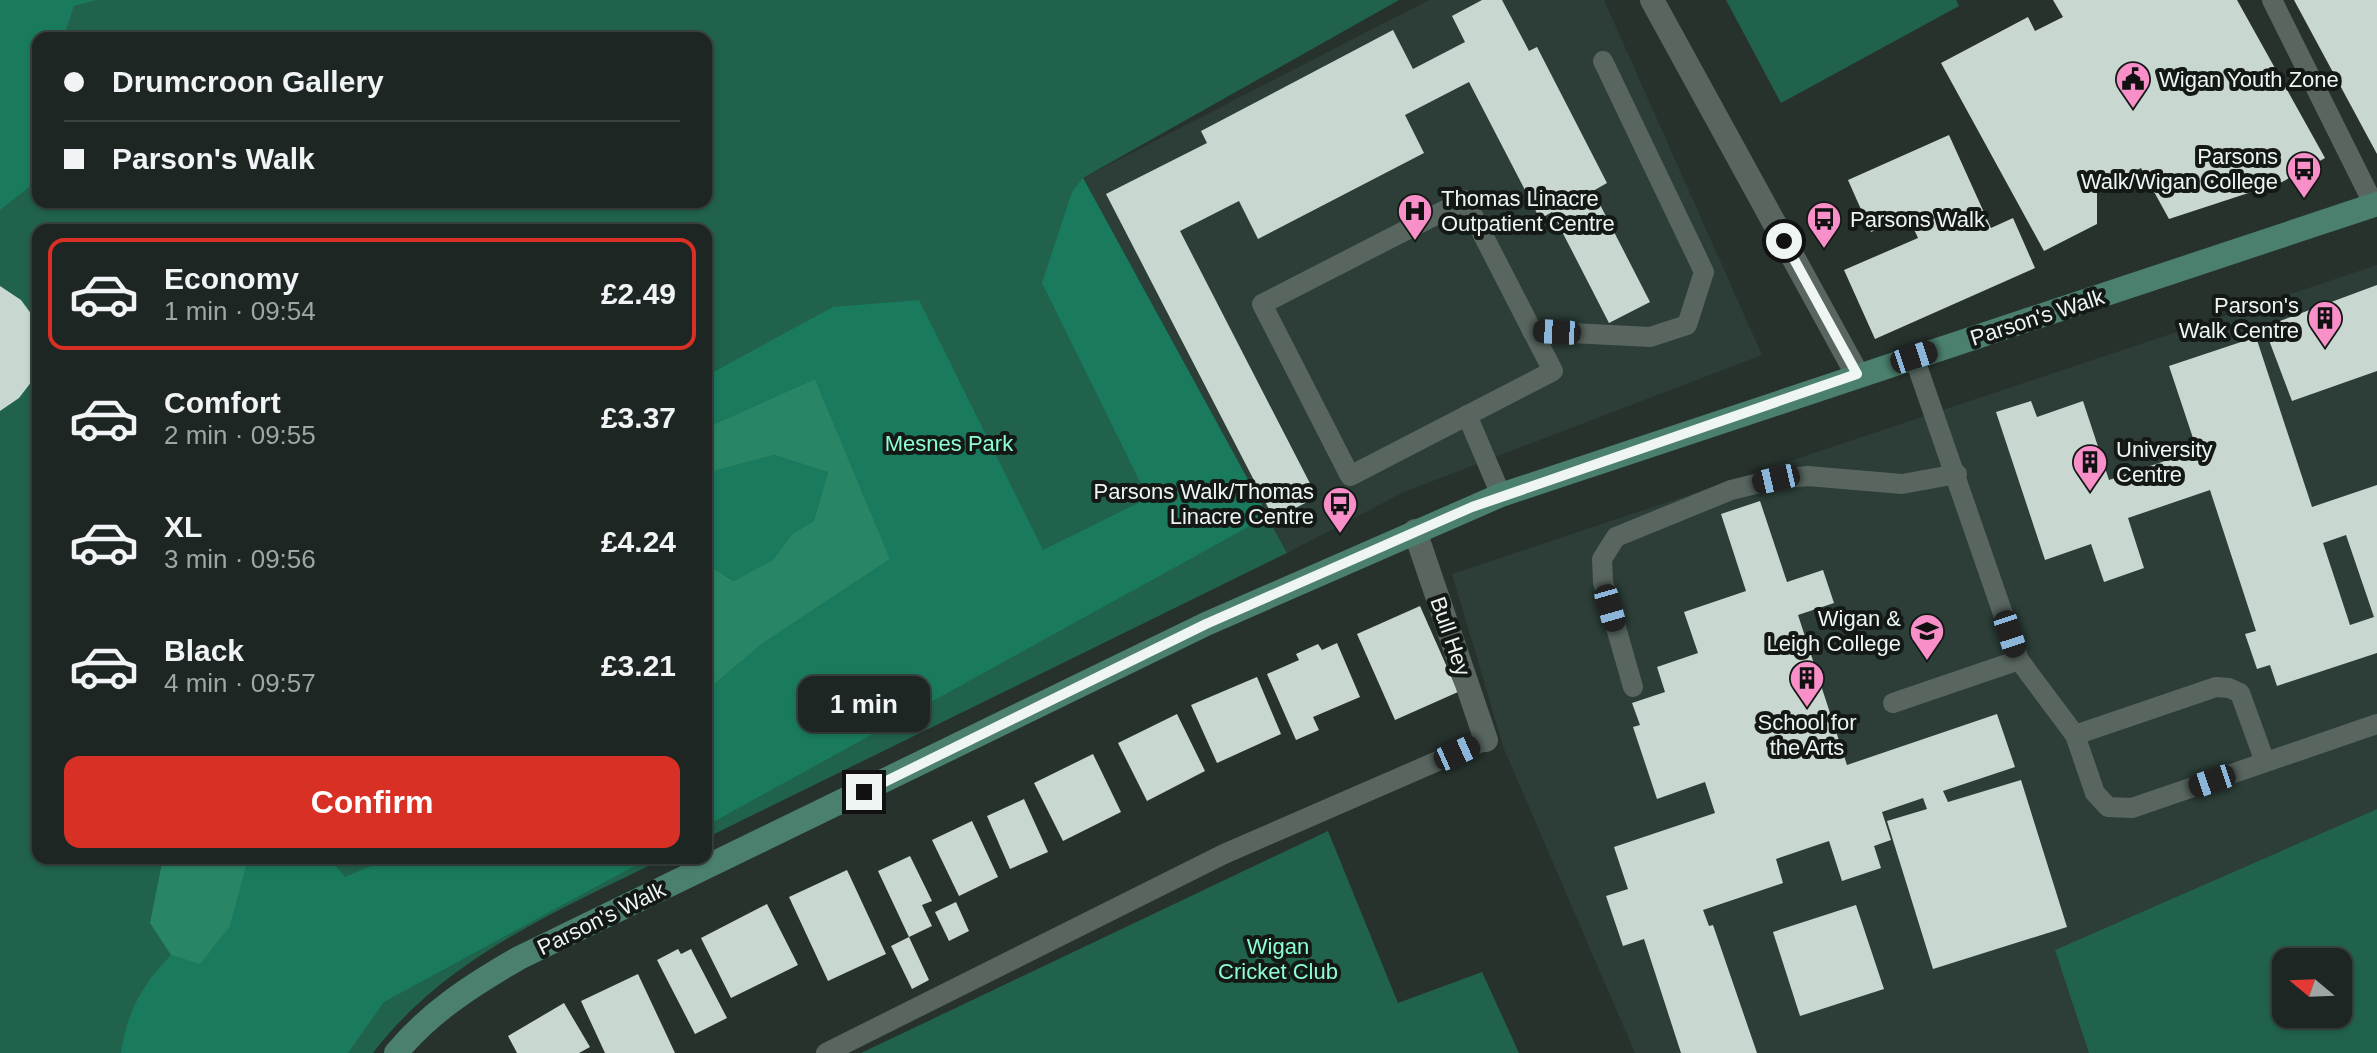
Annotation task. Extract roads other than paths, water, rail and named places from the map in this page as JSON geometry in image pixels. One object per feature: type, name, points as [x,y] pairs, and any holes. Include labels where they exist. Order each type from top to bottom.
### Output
[{"type":"main road","name":"Parson's Walk","points":[[396,1053],[428,1017],[475,983],[519,958],[1206,624],[1415,531],[1501,495],[1857,374],[2376,205]]},
{"type":"street","points":[[1652,0],[1857,374]]},
{"type":"street","name":"Bull Hey","points":[[1415,531],[1486,740]]},
{"type":"lane","points":[[2272,0],[2376,205]]},
{"type":"lane","points":[[1532,331],[1650,337],[1687,325],[1704,272],[1603,61]]},
{"type":"lane","points":[[1465,200],[1553,371],[1467,415],[1350,476],[1262,304],[1465,200]]},
{"type":"lane","points":[[1914,357],[2019,660],[2075,735],[2095,793],[2108,807],[2132,808],[2377,724]]},
{"type":"lane","points":[[1467,415],[1501,495]]},
{"type":"lane","points":[[1633,687],[1603,582],[1602,559],[1616,537],[1731,490],[1776,479],[1808,476],[1902,484],[1957,474]]},
{"type":"lane","points":[[1893,703],[2019,660]]},
{"type":"lane","points":[[2075,735],[2216,687],[2229,688],[2240,693],[2265,762]]},
{"type":"lane","points":[[826,1053],[1224,854],[1486,740]]},
{"type":"place","name":"Wigan Youth Zone","points":[[2133,110]]},
{"type":"place","name":"Parsons Walk/Wigan College","points":[[2304,200]]},
{"type":"place","name":"Thomas Linacre Outpatient Centre","points":[[1415,242]]},
{"type":"place","name":"Parsons Walk","points":[[1824,250]]},
{"type":"place","name":"Parson's Walk Centre","points":[[2325,349]]},
{"type":"place","name":"University Centre","points":[[2090,493]]},
{"type":"place","name":"Parsons Walk/Thomas Linacre Centre","points":[[1340,535]]},
{"type":"place","name":"Wigan & Leigh College","points":[[1927,662]]},
{"type":"place","name":"School for the Arts","points":[[1807,709]]},
{"type":"park label","name":"Mesnes Park","points":[[949,443]]},
{"type":"park label","name":"Wigan Cricket Club","points":[[1278,958]]}]
